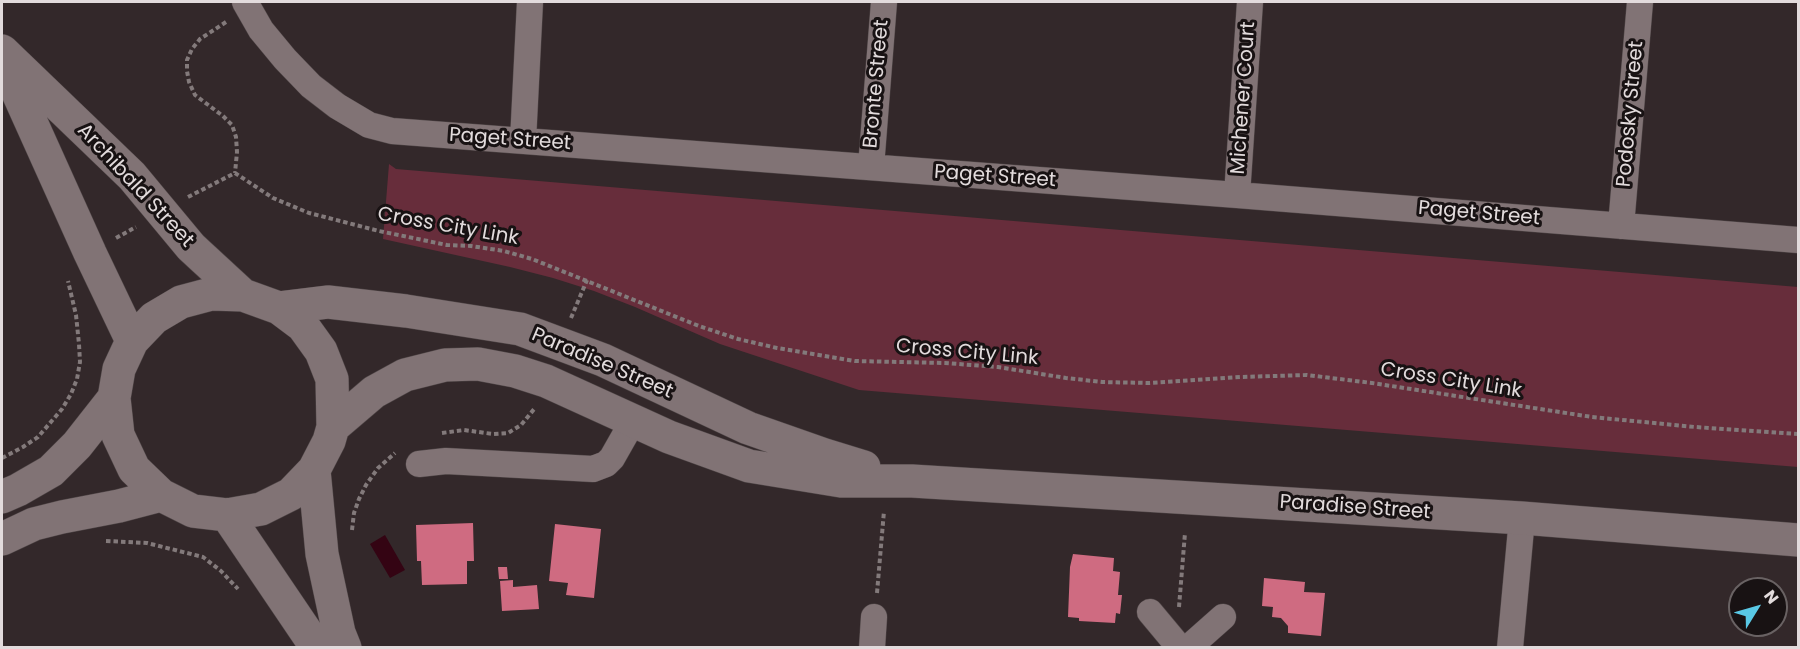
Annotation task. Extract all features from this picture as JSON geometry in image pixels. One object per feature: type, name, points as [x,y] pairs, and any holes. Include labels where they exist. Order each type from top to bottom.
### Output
[{"type":"street","points":[[523,141],[530,2]]},
{"type":"street","name":"Bronte Street","points":[[871,167],[884,2]]},
{"type":"street","name":"Michener Court","points":[[1237,195],[1250,2]]},
{"type":"street","name":"Podosky Street","points":[[1621,226],[1640,2]]},
{"type":"street","name":"Paget Street","points":[[246,5],[261,30],[311,86],[369,125],[392,131],[1798,240]]},
{"type":"street","name":"Archibald Street","points":[[2,51],[132,176],[191,247],[243,295]]},
{"type":"street","points":[[2,56],[132,341]]},
{"type":"street","points":[[212,294],[243,295],[279,308],[303,326],[321,351],[332,379],[333,427],[329,441],[314,470],[291,494],[261,509],[227,516],[193,511],[161,495],[134,469],[118,435],[114,398],[119,369],[132,341],[154,318],[181,302],[212,294]]},
{"type":"street","name":"Paradise Street","points":[[279,308],[328,302],[406,311],[520,329],[603,360],[748,428],[825,455],[912,481]]},
{"type":"street","name":"Paradise Street","points":[[333,427],[374,392],[405,375],[445,365],[478,364],[515,371],[546,381],[669,437],[749,466],[841,481],[912,481],[1522,518],[1798,540]]},
{"type":"street","points":[[2,497],[51,471],[77,445],[114,398]]},
{"type":"street","name":"Paradise Street","points":[[419,464],[452,461],[593,469],[606,464],[612,458],[633,421]]},
{"type":"street","points":[[314,470],[322,554],[339,633],[345,648]]},
{"type":"street","points":[[2,539],[34,524],[161,495]]},
{"type":"street","points":[[227,516],[317,648]]},
{"type":"street","points":[[1510,648],[1522,518]]},
{"type":"street","points":[[1150,612],[1180,648]]},
{"type":"street","points":[[872,648],[874,617]]},
{"type":"street","points":[[1188,648],[1223,617]]},
{"type":"path","points":[[182,200],[235,173],[237,152],[232,125],[195,95],[189,82],[187,60],[200,39],[246,5]]},
{"type":"path","name":"Cross City Link","points":[[235,173],[273,198],[309,213],[379,231],[447,245],[504,251],[532,259],[699,326],[738,339],[777,348],[855,361],[998,367],[1102,382],[1150,383],[1307,375],[1592,417],[1695,428],[1798,434]]},
{"type":"path","points":[[113,239],[137,226]]},
{"type":"path","points":[[2,458],[38,437],[62,409],[77,379],[80,362],[79,344],[76,315],[67,276]]},
{"type":"path","points":[[567,327],[587,280]]},
{"type":"path","points":[[874,617],[884,510]]},
{"type":"path","points":[[1179,615],[1185,533]]},
{"type":"path","points":[[104,541],[147,543],[203,557],[221,571],[239,591],[245,589]]},
{"type":"shaded area","points":[[389,164],[396,169],[1798,287],[1798,467],[859,390],[720,344],[594,291],[510,267],[383,239]]},
{"type":"shaded area","points":[[385,535],[405,570],[390,578],[370,544]]},
{"type":"building","points":[[473,523],[474,561],[467,561],[467,584],[422,585],[421,561],[417,561],[416,525]]},
{"type":"building","points":[[555,524],[601,529],[594,598],[566,595],[568,583],[549,581]]},
{"type":"building","points":[[1073,554],[1114,558],[1113,571],[1120,572],[1118,595],[1122,595],[1120,614],[1116,613],[1115,623],[1079,621],[1079,618],[1068,617],[1070,567]]},
{"type":"building","points":[[498,567],[507,567],[508,579],[499,579]]},
{"type":"building","points":[[1264,578],[1305,582],[1304,592],[1325,593],[1321,636],[1288,633],[1288,626],[1281,618],[1272,617],[1273,607],[1262,606]]},
{"type":"building","points":[[513,580],[513,587],[537,585],[539,609],[502,611],[500,581]]}]
